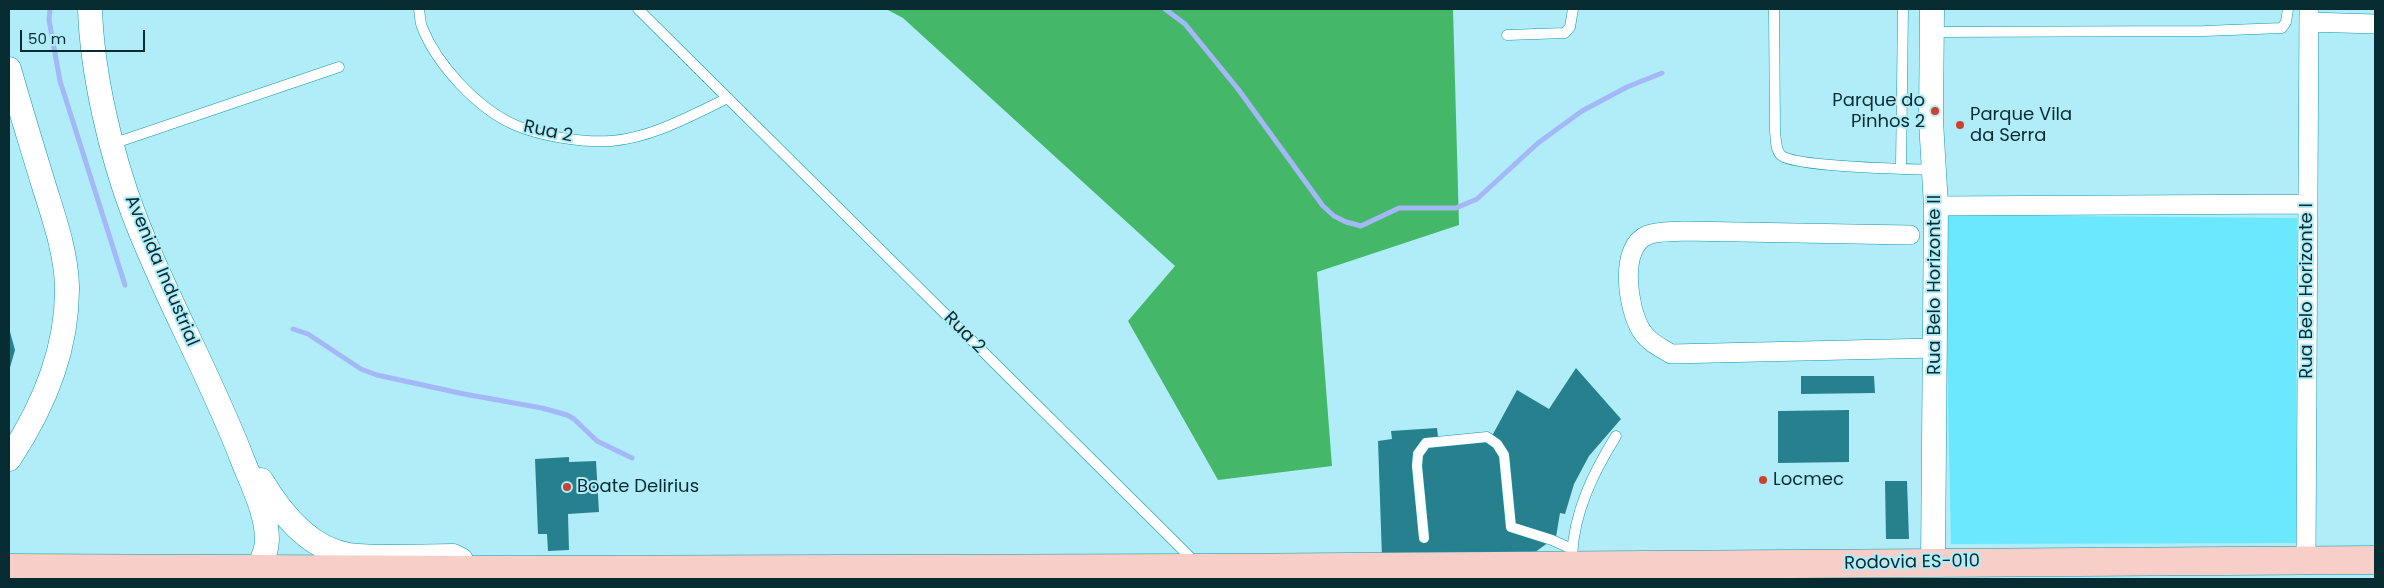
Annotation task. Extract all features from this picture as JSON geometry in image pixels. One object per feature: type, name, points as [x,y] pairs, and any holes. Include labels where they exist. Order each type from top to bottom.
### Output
[{"type":"main road","name":"Rodovia ES-010","points":[[9,568],[253,574],[486,570],[1203,574],[1573,558],[1933,562],[2375,560]]},
{"type":"street","name":"Avenida Industrial","points":[[90,9],[96,68],[112,144],[134,215],[235,438],[263,512],[267,540],[265,554],[253,574]]},
{"type":"street","name":"Rua Belo Horizonte II","points":[[1932,9],[1930,121],[1936,206],[1933,562]]},
{"type":"street","points":[[2309,15],[2375,24]]},
{"type":"street","name":"Rua Belo Horizonte I","points":[[2306,560],[2309,15]]},
{"type":"street","points":[[9,69],[56,226],[67,284],[64,326],[54,368],[37,413],[9,459]]},
{"type":"street","points":[[1936,206],[2307,204]]},
{"type":"street","points":[[1910,234],[1682,231],[1648,234],[1637,243],[1631,256],[1628,290],[1640,330],[1651,342],[1671,354],[1934,348]]},
{"type":"street","name":"Avenida Industrial","points":[[235,438],[273,499],[298,528],[320,544],[348,555],[453,556],[486,570]]},
{"type":"lane","name":"Rua 2","points":[[419,9],[422,27],[443,63],[476,100],[514,125],[560,138],[612,141],[664,129],[728,98]]},
{"type":"lane","name":"Rua 2","points":[[638,9],[1203,574]]},
{"type":"lane","points":[[1507,35],[1565,33],[1570,27],[1572,9]]},
{"type":"lane","points":[[1774,9],[1775,131],[1777,150],[1781,156],[1795,161],[1815,164],[1934,170]]},
{"type":"lane","points":[[1901,168],[1903,9]]},
{"type":"lane","points":[[1932,32],[2175,31],[2282,28],[2286,22],[2288,9]]},
{"type":"lane","points":[[112,144],[339,67]]},
{"type":"lane","points":[[1424,538],[1417,466],[1418,454],[1426,444],[1487,437],[1498,444],[1504,455],[1511,527],[1573,558],[1584,498],[1593,476],[1616,436]]},
{"type":"shaded area","points":[[1944,215],[2297,218],[2296,543],[1951,544]]},
{"type":"green space","points":[[886,9],[1453,9],[1459,225],[1317,272],[1332,466],[1218,480],[1128,321],[1175,266],[903,18]]},
{"type":"building","points":[[9,328],[15,350],[9,371]]},
{"type":"building","points":[[1576,368],[1621,419],[1589,456],[1574,484],[1565,514],[1560,513],[1556,537],[1527,558],[1382,558],[1378,441],[1392,439],[1391,431],[1437,428],[1438,437],[1493,434],[1517,390],[1549,409]]},
{"type":"building","points":[[1801,376],[1874,376],[1875,393],[1801,394]]},
{"type":"building","points":[[1849,410],[1849,462],[1778,463],[1778,411]]},
{"type":"building","name":"Boate Delirius","points":[[569,457],[569,462],[596,461],[599,512],[568,514],[569,550],[548,551],[547,534],[538,534],[535,459]]},
{"type":"building","points":[[1885,481],[1907,481],[1909,539],[1886,539]]},
{"type":"waterway","points":[[50,9],[49,20],[60,81],[125,285]]},
{"type":"waterway","points":[[1165,9],[1185,24],[1238,89],[1323,206],[1334,216],[1361,226],[1399,208],[1456,208],[1477,199],[1538,143],[1582,111],[1627,87],[1662,73]]},
{"type":"waterway","points":[[293,329],[308,334],[361,369],[377,375],[464,394],[542,408],[567,415],[574,419],[597,441],[632,458]]},
{"type":"place","name":"Parque do Pinhos 2","points":[[1935,111]]},
{"type":"place","name":"Parque Vila da Serra","points":[[1960,125]]},
{"type":"place","name":"Locmec","points":[[1763,480]]},
{"type":"place","name":"Boate Delirius","points":[[567,487]]}]
